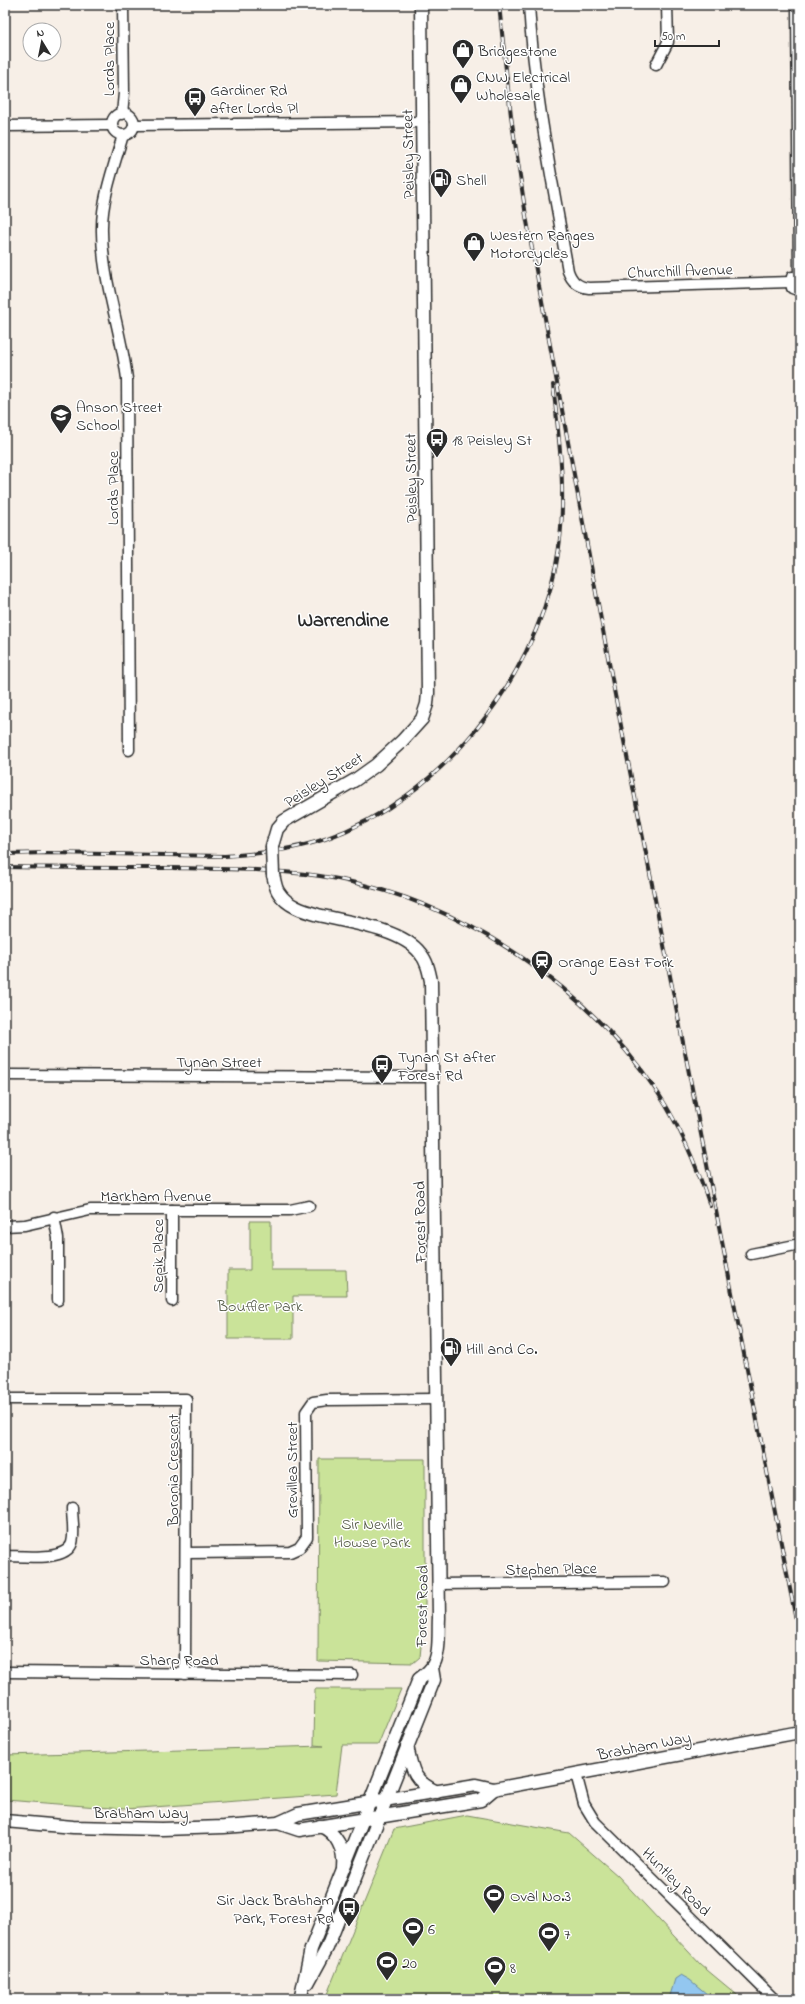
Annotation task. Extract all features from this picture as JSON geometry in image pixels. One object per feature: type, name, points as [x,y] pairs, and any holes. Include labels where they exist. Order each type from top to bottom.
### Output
[{"type":"main road","name":"Peisley Street","points":[[274,875],[272,846],[277,829],[284,821],[355,780],[402,741],[422,718],[427,704],[421,5]]},
{"type":"main road","name":"Forest Road","points":[[274,875],[278,892],[295,907],[310,913],[397,937],[420,952],[426,963],[431,981],[434,1077],[438,1645],[432,1668],[420,1679],[311,1949],[301,1998]]},
{"type":"main road","name":"Forest Road","points":[[301,1998],[327,1948],[380,1817],[434,1680],[432,1668]]},
{"type":"main road","name":"Brabham Way","points":[[5,1821],[73,1827],[162,1829],[224,1828],[278,1823],[298,1814],[476,1785],[494,1789],[800,1732]]},
{"type":"main road","points":[[407,1746],[412,1770],[420,1783],[436,1792]]},
{"type":"main road","name":"Brabham Way","points":[[278,1823],[299,1830],[481,1800],[494,1789]]},
{"type":"main road","points":[[320,1826],[330,1832],[339,1842],[343,1859],[342,1872]]},
{"type":"street","name":"Lords Place","points":[[122,114],[124,93],[123,5]]},
{"type":"street","name":"Churchill Avenue","points":[[529,5],[531,35],[545,135],[568,272],[573,281],[582,287],[589,288],[791,282]]},
{"type":"street","points":[[656,65],[668,42],[667,5]]},
{"type":"street","points":[[797,5],[800,273],[794,275],[791,282],[792,288],[800,291]]},
{"type":"street","points":[[122,114],[132,118],[134,125],[132,131],[123,135],[117,133],[112,125],[116,116],[122,114]]},
{"type":"street","points":[[134,125],[423,122]]},
{"type":"street","points":[[5,126],[112,125]]},
{"type":"street","name":"Lords Place","points":[[123,135],[109,181],[102,226],[105,272],[124,350],[127,379],[129,750]]},
{"type":"street","name":"Tynan Street","points":[[5,1075],[434,1077]]},
{"type":"street","name":"Markham Avenue","points":[[5,1226],[25,1225],[54,1217],[90,1210],[290,1210],[309,1206]]},
{"type":"street","name":"Sepik Place","points":[[172,1210],[172,1301]]},
{"type":"street","points":[[54,1217],[58,1238],[58,1300]]},
{"type":"street","points":[[751,1254],[800,1244]]},
{"type":"street","name":"Boronia Crescent","points":[[5,1399],[186,1399],[187,1553],[185,1674]]},
{"type":"street","name":"Grevillea Street","points":[[187,1553],[290,1552],[299,1548],[307,1536],[306,1412],[313,1402],[327,1400],[436,1399]]},
{"type":"street","points":[[5,1556],[50,1556],[60,1554],[68,1550],[72,1543],[72,1508]]},
{"type":"street","name":"Stephen Place","points":[[438,1584],[665,1582]]},
{"type":"street","name":"Sharp Road","points":[[5,1672],[352,1675]]},
{"type":"street","name":"Huntley Road","points":[[576,1774],[584,1804],[595,1822],[774,1999]]},
{"type":"green space","name":"Bouffler Park","points":[[250,1221],[271,1221],[271,1270],[346,1270],[347,1296],[293,1296],[293,1339],[228,1339],[228,1270],[250,1270]]},
{"type":"green space","name":"Sir Neville Howse Park","points":[[319,1459],[425,1459],[425,1605],[420,1657],[413,1663],[318,1661]]},
{"type":"green space","points":[[315,1689],[401,1689],[378,1745],[342,1745],[336,1794],[125,1809],[5,1800],[5,1755],[324,1746],[314,1745]]},
{"type":"green space","points":[[467,1815],[569,1833],[618,1876],[701,1965],[742,1999],[325,1999],[394,1829]]},
{"type":"water","points":[[681,1975],[690,1980],[713,1999],[669,1999],[675,1979]]},
{"type":"railway","points":[[499,5],[511,116],[526,216],[615,695],[800,1640]]},
{"type":"railway","points":[[5,854],[48,853],[225,856],[264,853],[289,849],[325,839],[367,821],[406,796],[442,766],[475,731],[503,693],[526,652],[544,609],[556,565],[562,520],[562,475],[553,385]]},
{"type":"railway","points":[[5,867],[172,868],[255,870],[297,873],[338,879],[385,891],[431,908],[476,929],[519,955],[559,985],[595,1018],[629,1054],[658,1093],[674,1120],[700,1176],[710,1206]]},
{"type":"place","name":"Bridgestone","points":[[463,70]]},
{"type":"place","name":"CNW Electrical Wholesale","points":[[461,104]]},
{"type":"place","name":"Gardiner Rd after Lords Pl","points":[[195,118]]},
{"type":"place","name":"Shell","points":[[441,198]]},
{"type":"place","name":"Western Ranges Motorcycles","points":[[474,262]]},
{"type":"place","name":"Anson Street School","points":[[61,434]]},
{"type":"place","name":"18 Peisley St","points":[[437,458]]},
{"type":"place","name":"Orange East Fork","points":[[542,980]]},
{"type":"place","name":"Tynan St after Forest Rd","points":[[382,1084]]},
{"type":"place","name":"Hill and Co.","points":[[451,1368]]},
{"type":"place","name":"Oval No.3","points":[[494,1914]]},
{"type":"place","name":"Sir Jack Brabham Park, Forest Rd","points":[[349,1928]]},
{"type":"place","name":"6","points":[[413,1948]]},
{"type":"place","name":"7","points":[[549,1952]]},
{"type":"place","name":"20","points":[[387,1982]]},
{"type":"place","name":"8","points":[[495,1986]]},
{"type":"district","name":"Warrendine","points":[[343,619]]}]
